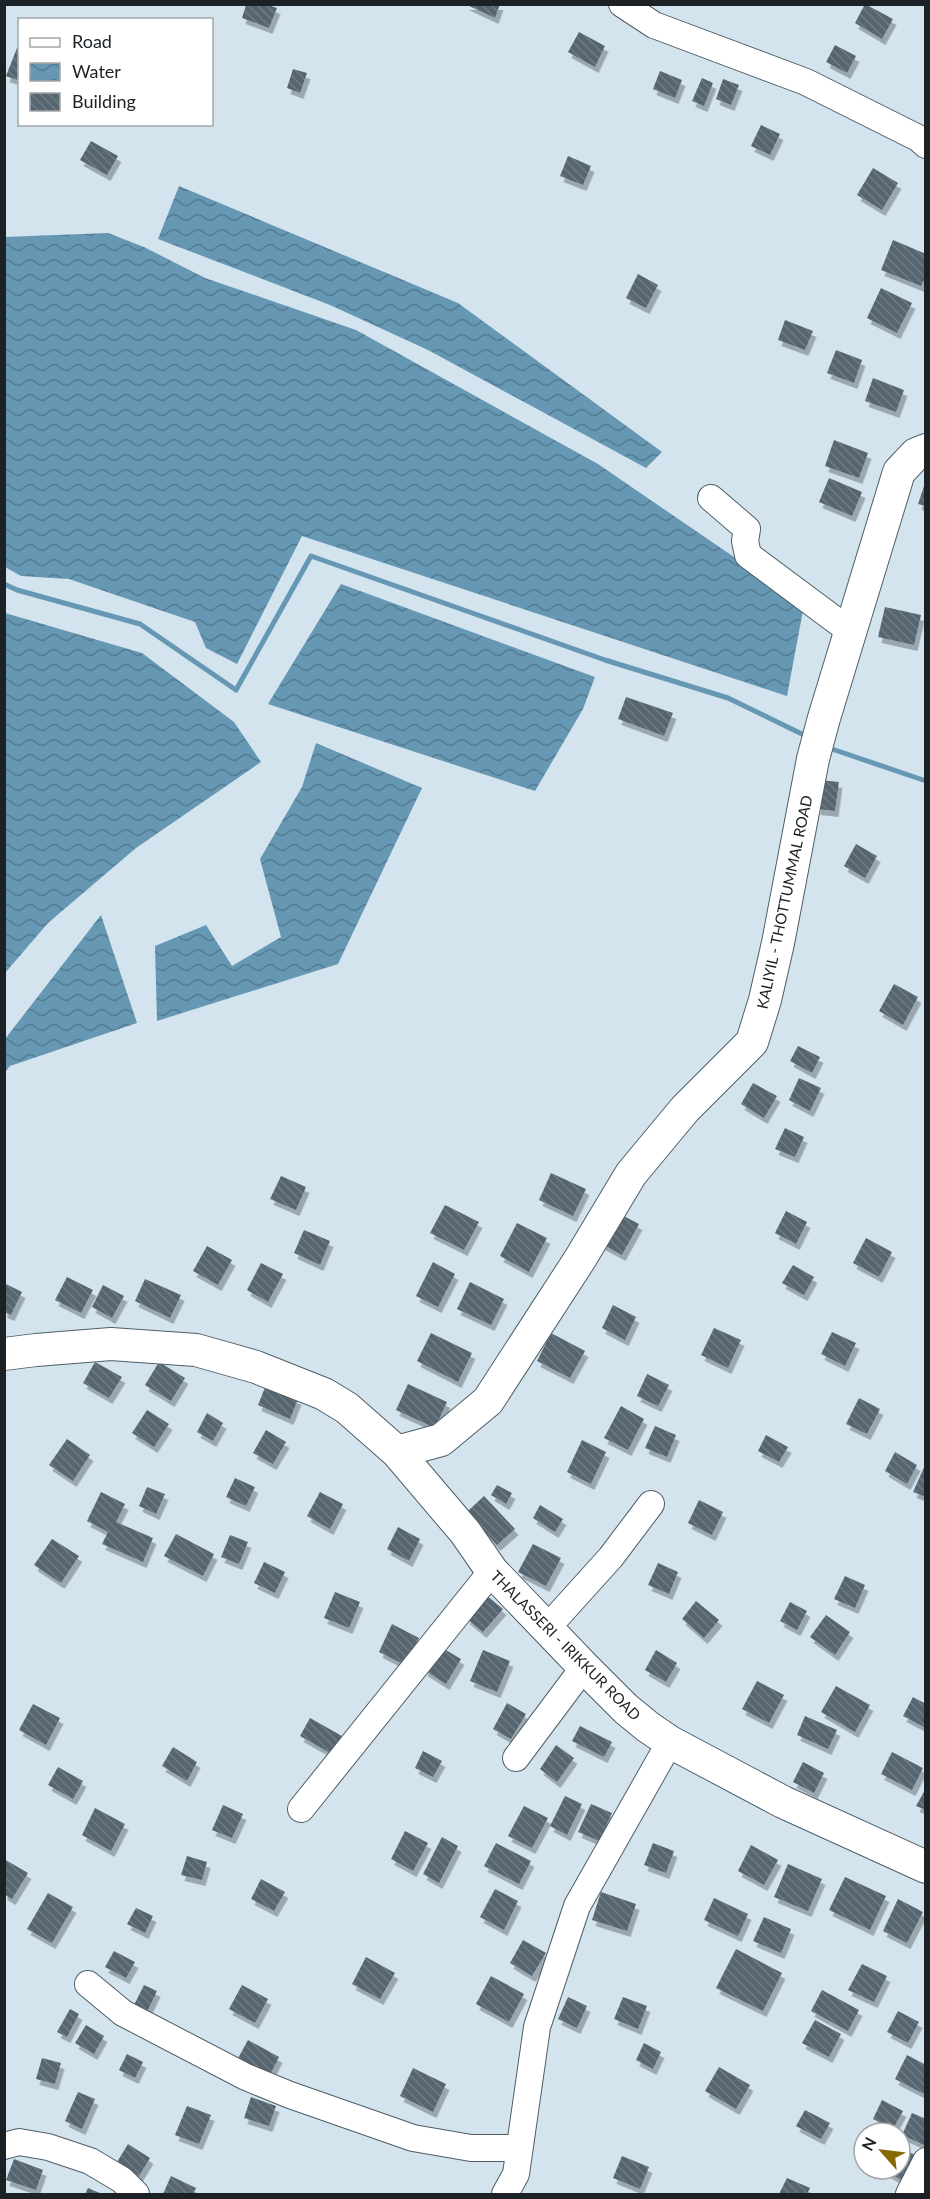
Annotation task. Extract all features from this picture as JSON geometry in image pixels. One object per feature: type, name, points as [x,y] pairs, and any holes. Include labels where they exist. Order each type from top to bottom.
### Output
[{"type":"main road","name":"KALIYIL - THOTTUMMAL ROAD","points":[[397,1452],[441,1440],[488,1401],[580,1259],[631,1174],[685,1109],[752,1042],[765,1000],[778,943],[813,759],[850,632],[899,472],[916,454],[926,450]]},
{"type":"main road","name":"THALASSERI - IRIKKUR ROAD","points":[[4,1354],[111,1344],[196,1350],[256,1367],[324,1394],[347,1408],[397,1452],[465,1532],[492,1571],[584,1667],[635,1716],[670,1742],[783,1802],[926,1867]]},
{"type":"street","points":[[622,4],[654,25],[806,82],[918,138],[926,145]]},
{"type":"street","points":[[711,498],[747,529],[745,541],[748,555],[850,632]]},
{"type":"street","points":[[548,1628],[611,1557],[651,1504]]},
{"type":"street","points":[[300,1809],[492,1571]]},
{"type":"street","points":[[516,1758],[584,1667]]},
{"type":"street","points":[[505,2194],[516,2174],[537,2027],[577,1906],[670,1742]]},
{"type":"street","points":[[88,1984],[123,2013],[246,2077],[301,2099],[412,2139],[471,2148],[519,2148]]},
{"type":"street","points":[[4,2146],[19,2142],[48,2147],[90,2161],[122,2180],[136,2194]]},
{"type":"street","points":[[909,2194],[926,2161]]},
{"type":"water","points":[[179,186],[458,303],[662,452],[646,468],[428,350],[330,305],[158,239]]},
{"type":"water","points":[[108,233],[144,247],[205,278],[356,330],[598,464],[804,605],[787,696],[302,536],[237,664],[206,648],[195,622],[69,579],[21,576],[5,567],[4,237]]},
{"type":"water","points":[[341,584],[595,677],[583,709],[535,791],[268,704]]},
{"type":"water","points":[[5,613],[142,653],[234,722],[261,762],[136,848],[48,923],[5,973]]},
{"type":"water","points":[[316,743],[422,788],[338,964],[157,1021],[155,946],[206,925],[232,966],[281,937],[260,859],[302,787]]},
{"type":"water","points":[[101,915],[137,1023],[10,1066],[5,1072],[5,1039]]},
{"type":"building","points":[[465,4],[500,4],[495,18]]},
{"type":"building","points":[[865,4],[893,19],[882,39],[855,23]]},
{"type":"building","points":[[246,5],[268,5],[277,8],[269,28],[242,18]]},
{"type":"building","points":[[579,32],[605,46],[595,67],[568,52]]},
{"type":"building","points":[[835,45],[856,56],[847,73],[826,62]]},
{"type":"building","points":[[17,48],[18,48],[18,80],[6,76]]},
{"type":"building","points":[[293,69],[307,73],[300,93],[287,88]]},
{"type":"building","points":[[660,71],[682,80],[675,98],[653,89]]},
{"type":"building","points":[[702,78],[713,83],[704,106],[692,101]]},
{"type":"building","points":[[723,79],[739,85],[731,105],[716,99]]},
{"type":"building","points":[[761,125],[780,134],[770,155],[751,146]]},
{"type":"building","points":[[91,141],[118,156],[107,175],[80,160]]},
{"type":"building","points":[[568,156],[591,166],[583,185],[560,176]]},
{"type":"building","points":[[873,168],[898,183],[882,210],[857,195]]},
{"type":"building","points":[[893,240],[926,254],[926,276],[921,286],[881,270]]},
{"type":"building","points":[[638,274],[658,285],[646,308],[626,298]]},
{"type":"building","points":[[881,288],[912,303],[897,333],[867,318]]},
{"type":"building","points":[[785,320],[813,331],[805,350],[778,340]]},
{"type":"building","points":[[836,350],[862,360],[854,383],[827,373]]},
{"type":"building","points":[[873,378],[904,390],[896,412],[865,401]]},
{"type":"building","points":[[834,440],[868,453],[859,478],[825,466]]},
{"type":"building","points":[[829,478],[862,492],[852,516],[819,502]]},
{"type":"building","points":[[926,483],[926,506],[918,504]]},
{"type":"building","points":[[885,607],[921,615],[914,645],[878,637]]},
{"type":"building","points":[[626,697],[673,713],[664,736],[618,719]]},
{"type":"building","points":[[820,780],[839,782],[835,811],[817,809]]},
{"type":"building","points":[[856,844],[877,856],[865,878],[844,866]]},
{"type":"building","points":[[894,984],[918,997],[903,1025],[879,1011]]},
{"type":"building","points":[[798,1046],[820,1057],[812,1073],[790,1061]]},
{"type":"building","points":[[799,1078],[821,1088],[810,1111],[789,1100]]},
{"type":"building","points":[[753,1083],[777,1096],[764,1118],[741,1104]]},
{"type":"building","points":[[785,1128],[804,1137],[795,1157],[775,1149]]},
{"type":"building","points":[[551,1173],[586,1189],[573,1216],[539,1200]]},
{"type":"building","points":[[281,1176],[306,1187],[296,1210],[270,1199]]},
{"type":"building","points":[[445,1205],[479,1222],[464,1250],[430,1233]]},
{"type":"building","points":[[614,1211],[639,1224],[622,1255],[598,1242]]},
{"type":"building","points":[[786,1211],[807,1222],[796,1244],[775,1233]]},
{"type":"building","points":[[517,1223],[547,1238],[529,1272],[500,1256]]},
{"type":"building","points":[[304,1230],[330,1241],[320,1265],[294,1253]]},
{"type":"building","points":[[866,1238],[892,1252],[879,1277],[853,1263]]},
{"type":"building","points":[[207,1246],[232,1260],[218,1285],[193,1271]]},
{"type":"building","points":[[433,1262],[455,1274],[438,1307],[416,1296]]},
{"type":"building","points":[[261,1263],[283,1274],[268,1302],[247,1290]]},
{"type":"building","points":[[793,1265],[814,1277],[804,1295],[782,1283]]},
{"type":"building","points":[[67,1277],[93,1290],[81,1313],[55,1300]]},
{"type":"building","points":[[145,1279],[181,1295],[170,1318],[135,1301]]},
{"type":"building","points":[[470,1282],[504,1299],[491,1325],[457,1309]]},
{"type":"building","points":[[4,1283],[22,1292],[11,1315],[4,1312]]},
{"type":"building","points":[[103,1285],[124,1296],[112,1318],[92,1307]]},
{"type":"building","points":[[613,1305],[636,1317],[625,1340],[602,1328]]},
{"type":"building","points":[[714,1328],[741,1340],[728,1368],[701,1355]]},
{"type":"building","points":[[832,1332],[856,1343],[845,1366],[821,1354]]},
{"type":"building","points":[[431,1333],[472,1353],[458,1382],[417,1361]]},
{"type":"building","points":[[551,1333],[585,1351],[570,1378],[537,1361]]},
{"type":"building","points":[[95,1362],[122,1377],[109,1398],[83,1383]]},
{"type":"building","points":[[159,1362],[185,1378],[171,1401],[145,1385]]},
{"type":"building","points":[[647,1374],[669,1385],[658,1406],[637,1396]]},
{"type":"building","points":[[408,1384],[447,1402],[435,1428],[396,1410]]},
{"type":"building","points":[[266,1385],[298,1399],[290,1419],[258,1405]]},
{"type":"building","points":[[859,1398],[880,1409],[867,1434],[846,1424]]},
{"type":"building","points":[[621,1406],[644,1419],[628,1450],[604,1438]]},
{"type":"building","points":[[147,1410],[169,1424],[154,1447],[132,1433]]},
{"type":"building","points":[[207,1413],[223,1423],[213,1441],[197,1432]]},
{"type":"building","points":[[655,1426],[676,1435],[667,1457],[645,1448]]},
{"type":"building","points":[[266,1430],[286,1442],[273,1464],[253,1453]]},
{"type":"building","points":[[766,1435],[788,1447],[779,1462],[758,1451]]},
{"type":"building","points":[[67,1439],[90,1455],[73,1481],[49,1465]]},
{"type":"building","points":[[582,1440],[606,1452],[591,1484],[567,1472]]},
{"type":"building","points":[[895,1452],[917,1465],[907,1484],[885,1471]]},
{"type":"building","points":[[926,1463],[926,1497],[913,1492]]},
{"type":"building","points":[[235,1478],[255,1487],[246,1506],[226,1497]]},
{"type":"building","points":[[497,1485],[512,1493],[506,1504],[491,1495]]},
{"type":"building","points":[[147,1487],[165,1494],[156,1514],[139,1506]]},
{"type":"building","points":[[101,1492],[125,1504],[116,1522],[153,1538],[143,1562],[102,1544],[108,1532],[87,1521]]},
{"type":"building","points":[[320,1492],[343,1504],[330,1529],[307,1516]]},
{"type":"building","points":[[484,1496],[515,1529],[497,1545],[467,1512]]},
{"type":"building","points":[[699,1500],[723,1512],[712,1535],[688,1523]]},
{"type":"building","points":[[540,1505],[563,1519],[555,1532],[533,1518]]},
{"type":"building","points":[[398,1527],[420,1539],[409,1561],[387,1549]]},
{"type":"building","points":[[176,1534],[214,1554],[203,1576],[164,1556]]},
{"type":"building","points":[[230,1535],[248,1542],[239,1564],[221,1557]]},
{"type":"building","points":[[52,1539],[79,1556],[61,1583],[34,1565]]},
{"type":"building","points":[[533,1544],[561,1558],[546,1586],[518,1572]]},
{"type":"building","points":[[264,1562],[285,1572],[275,1593],[254,1583]]},
{"type":"building","points":[[658,1563],[678,1572],[669,1594],[648,1585]]},
{"type":"building","points":[[845,1576],[865,1585],[855,1608],[834,1599]]},
{"type":"building","points":[[335,1592],[360,1602],[349,1628],[324,1618]]},
{"type":"building","points":[[486,1595],[503,1609],[483,1632],[466,1618]]},
{"type":"building","points":[[696,1601],[719,1620],[704,1638],[682,1619]]},
{"type":"building","points":[[790,1602],[807,1611],[797,1630],[780,1621]]},
{"type":"building","points":[[826,1615],[850,1632],[835,1655],[810,1637]]},
{"type":"building","points":[[392,1624],[419,1638],[405,1665],[379,1652]]},
{"type":"building","points":[[439,1646],[461,1659],[446,1684],[424,1670]]},
{"type":"building","points":[[483,1650],[510,1661],[497,1692],[470,1681]]},
{"type":"building","points":[[656,1650],[677,1663],[666,1682],[645,1670]]},
{"type":"building","points":[[757,1681],[784,1695],[769,1723],[742,1709]]},
{"type":"building","points":[[836,1686],[870,1705],[855,1732],[821,1712]]},
{"type":"building","points":[[913,1697],[926,1704],[926,1728],[903,1716]]},
{"type":"building","points":[[507,1703],[526,1714],[511,1739],[493,1729]]},
{"type":"building","points":[[33,1704],[60,1718],[46,1745],[19,1730]]},
{"type":"building","points":[[805,1716],[837,1730],[828,1749],[797,1735]]},
{"type":"building","points":[[310,1718],[342,1736],[332,1754],[300,1736]]},
{"type":"building","points":[[580,1726],[612,1742],[604,1757],[572,1741]]},
{"type":"building","points":[[556,1745],[574,1758],[557,1782],[540,1769]]},
{"type":"building","points":[[173,1747],[197,1762],[187,1781],[162,1766]]},
{"type":"building","points":[[423,1751],[442,1761],[433,1777],[415,1768]]},
{"type":"building","points":[[892,1752],[923,1768],[912,1790],[881,1774]]},
{"type":"building","points":[[803,1762],[824,1773],[814,1793],[793,1782]]},
{"type":"building","points":[[58,1767],[83,1781],[73,1799],[48,1785]]},
{"type":"building","points":[[926,1788],[926,1810],[916,1806]]},
{"type":"building","points":[[565,1796],[582,1804],[567,1835],[550,1826]]},
{"type":"building","points":[[591,1804],[612,1813],[599,1841],[578,1832]]},
{"type":"building","points":[[223,1805],[243,1814],[232,1838],[212,1830]]},
{"type":"building","points":[[524,1806],[548,1818],[532,1848],[508,1836]]},
{"type":"building","points":[[95,1808],[125,1824],[111,1851],[82,1835]]},
{"type":"building","points":[[405,1831],[428,1843],[413,1871],[391,1859]]},
{"type":"building","points":[[442,1837],[458,1846],[439,1883],[423,1874]]},
{"type":"building","points":[[496,1843],[531,1861],[519,1884],[484,1866]]},
{"type":"building","points":[[653,1843],[674,1851],[666,1873],[644,1865]]},
{"type":"building","points":[[751,1845],[778,1860],[764,1885],[738,1871]]},
{"type":"building","points":[[187,1856],[207,1862],[202,1880],[181,1875]]},
{"type":"building","points":[[4,1859],[28,1873],[12,1899],[4,1894]]},
{"type":"building","points":[[788,1864],[822,1879],[808,1911],[774,1897]]},
{"type":"building","points":[[845,1877],[886,1896],[870,1930],[829,1910]]},
{"type":"building","points":[[261,1879],[285,1892],[274,1911],[251,1899]]},
{"type":"building","points":[[495,1889],[518,1901],[504,1930],[480,1917]]},
{"type":"building","points":[[601,1892],[636,1904],[627,1931],[592,1920]]},
{"type":"building","points":[[48,1893],[73,1907],[52,1943],[27,1929]]},
{"type":"building","points":[[714,1898],[748,1914],[738,1936],[704,1920]]},
{"type":"building","points":[[898,1899],[923,1912],[907,1943],[883,1931]]},
{"type":"building","points":[[136,1908],[153,1916],[145,1933],[127,1924]]},
{"type":"building","points":[[764,1917],[791,1929],[781,1953],[753,1941]]},
{"type":"building","points":[[523,1940],[546,1953],[532,1976],[510,1963]]},
{"type":"building","points":[[736,1949],[782,1973],[763,2011],[716,1988]]},
{"type":"building","points":[[114,1951],[135,1962],[126,1978],[105,1967]]},
{"type":"building","points":[[366,1957],[395,1973],[380,1999],[352,1984]]},
{"type":"building","points":[[862,1964],[887,1976],[874,2002],[848,1990]]},
{"type":"building","points":[[491,1976],[524,1994],[509,2022],[476,2004]]},
{"type":"building","points":[[144,1985],[157,1991],[147,2012],[134,2005]]},
{"type":"building","points":[[242,1985],[268,1999],[255,2023],[229,2009]]},
{"type":"building","points":[[822,1990],[859,2010],[848,2031],[811,2011]]},
{"type":"building","points":[[568,1997],[587,2006],[577,2028],[558,2019]]},
{"type":"building","points":[[623,1997],[647,2006],[638,2029],[614,2019]]},
{"type":"building","points":[[70,2009],[79,2014],[67,2037],[57,2032]]},
{"type":"building","points":[[898,2011],[919,2022],[908,2043],[887,2032]]},
{"type":"building","points":[[815,2020],[841,2034],[829,2057],[802,2043]]},
{"type":"building","points":[[86,2025],[104,2036],[94,2054],[75,2043]]},
{"type":"building","points":[[248,2040],[279,2057],[269,2077],[237,2060]]},
{"type":"building","points":[[644,2043],[661,2052],[653,2069],[636,2060]]},
{"type":"building","points":[[127,2054],[143,2062],[135,2078],[119,2070]]},
{"type":"building","points":[[907,2055],[926,2065],[926,2095],[895,2079]]},
{"type":"building","points":[[42,2058],[61,2063],[55,2084],[36,2079]]},
{"type":"building","points":[[719,2067],[750,2085],[736,2109],[705,2091]]},
{"type":"building","points":[[413,2068],[446,2084],[433,2112],[400,2096]]},
{"type":"building","points":[[78,2092],[95,2099],[82,2129],[65,2121]]},
{"type":"building","points":[[251,2097],[276,2106],[269,2126],[244,2118]]},
{"type":"building","points":[[882,2100],[903,2111],[897,2121],[873,2119]]},
{"type":"building","points":[[187,2106],[211,2115],[199,2144],[175,2135]]},
{"type":"building","points":[[805,2110],[830,2123],[821,2139],[796,2126]]},
{"type":"building","points":[[912,2113],[926,2119],[924,2145],[912,2140],[912,2121],[908,2121]]},
{"type":"building","points":[[128,2144],[150,2158],[139,2176],[117,2162]]},
{"type":"building","points":[[912,2153],[921,2158],[912,2174]]},
{"type":"building","points":[[622,2156],[649,2167],[640,2189],[613,2178]]},
{"type":"building","points":[[14,2159],[43,2170],[36,2190],[6,2180]]},
{"type":"building","points":[[171,2176],[196,2188],[193,2194],[163,2194]]},
{"type":"building","points":[[787,2178],[810,2188],[807,2194],[779,2194]]},
{"type":"building","points":[[88,2188],[102,2194],[85,2194]]},
{"type":"waterway","points":[[4,584],[17,590],[140,624],[236,690],[311,556],[605,660],[728,698],[806,736]]},
{"type":"waterway","points":[[832,749],[926,781]]}]
